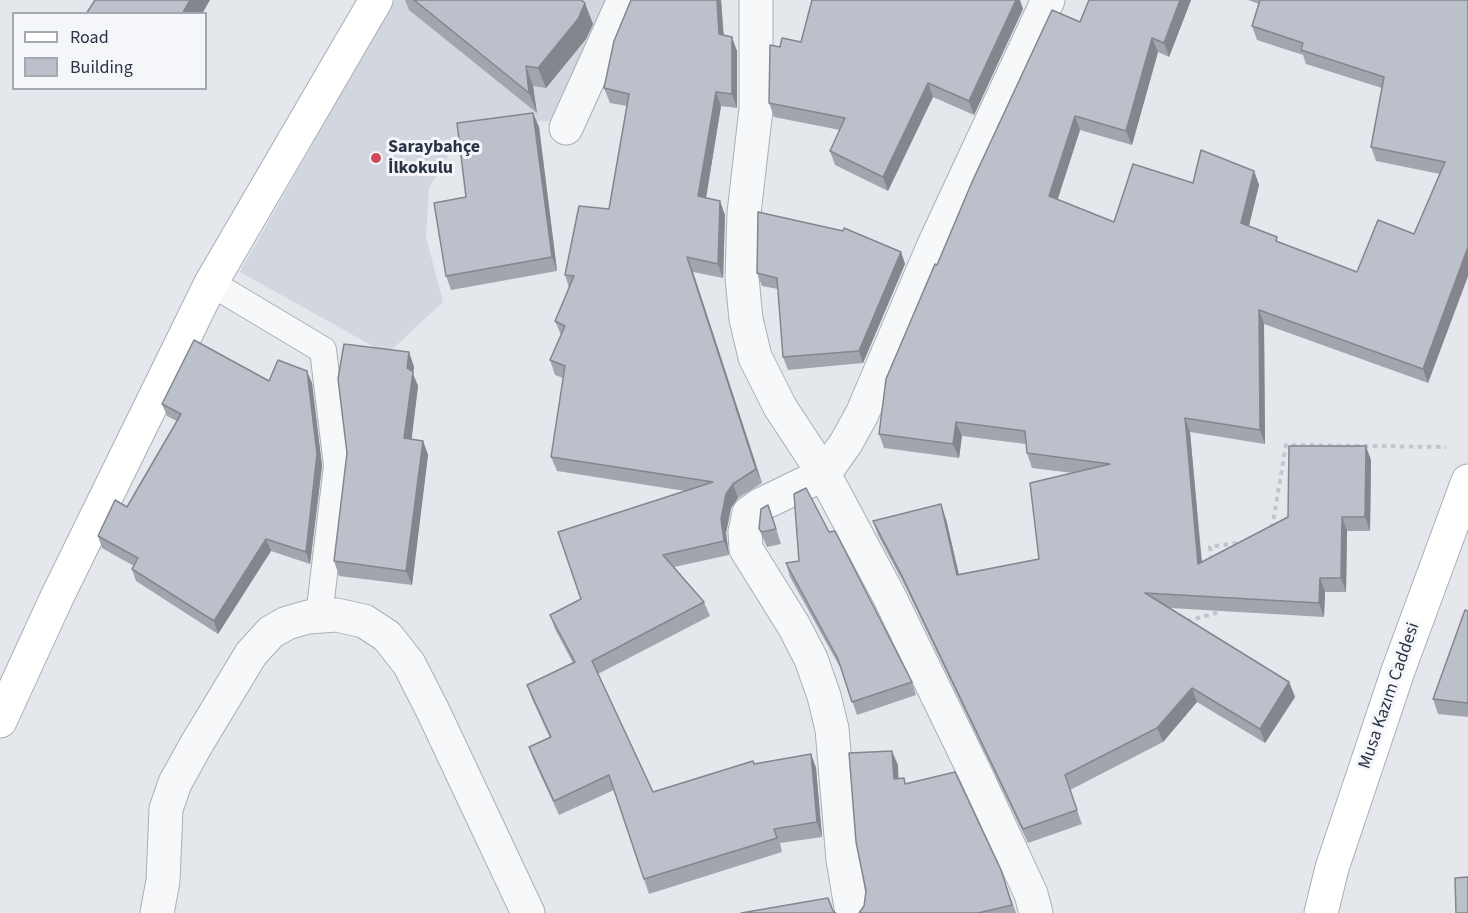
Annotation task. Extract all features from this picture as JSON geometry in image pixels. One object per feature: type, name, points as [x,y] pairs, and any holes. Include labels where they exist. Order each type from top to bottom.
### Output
[{"type":"main road","points":[[0,721],[57,597],[211,283],[376,0]]},
{"type":"main road","name":"Musa Kazım Caddesi","points":[[1321,913],[1332,868],[1394,682],[1467,486]]},
{"type":"street","points":[[566,128],[624,0]]},
{"type":"street","points":[[756,0],[756,109],[744,213],[742,278],[746,318],[755,357],[780,407],[824,474],[889,596],[972,766],[1031,894],[1036,913]]},
{"type":"street","points":[[852,913],[843,860],[832,729],[824,696],[811,659],[794,626],[746,549],[745,532],[749,513],[760,505],[824,474],[846,443],[862,414],[933,247],[1048,0]]},
{"type":"street","points":[[157,913],[163,881],[166,809],[175,783],[196,745],[251,654],[272,632],[287,623],[336,615],[364,621],[387,636],[409,664],[528,913]]},
{"type":"lane","points":[[211,283],[323,350],[337,466],[319,616]]},
{"type":"path","points":[[1271,537],[1286,445],[1457,447]]},
{"type":"path","points":[[1214,569],[1210,547],[1251,540]]},
{"type":"path","points":[[1186,621],[1220,612],[1218,602]]},
{"type":"shaded area","name":"Saraybahçe İlkokulu","points":[[394,0],[610,0],[558,121],[512,122],[465,128],[429,188],[426,237],[443,302],[387,354],[240,272]]},
{"type":"building","points":[[95,0],[190,0],[183,12],[87,12]]},
{"type":"building","points":[[414,0],[581,0],[585,3],[578,19],[538,68],[526,66],[529,93]]},
{"type":"building","points":[[631,0],[717,0],[719,34],[732,37],[732,94],[716,92],[698,196],[720,201],[718,264],[687,257],[756,469],[733,484],[726,494],[721,519],[724,541],[663,555],[704,602],[592,661],[653,792],[753,761],[754,764],[811,754],[817,822],[774,829],[777,838],[644,879],[609,775],[554,801],[529,747],[551,737],[527,685],[575,662],[550,615],[581,599],[558,532],[713,482],[551,457],[565,366],[550,360],[565,326],[555,321],[574,276],[565,275],[579,206],[609,209],[629,94],[604,88],[614,41]]},
{"type":"building","points":[[812,0],[1016,0],[969,101],[928,83],[883,177],[830,151],[845,118],[769,103],[770,45],[780,47],[782,38],[801,42]]},
{"type":"building","points":[[1089,0],[1180,0],[1164,43],[1152,38],[1126,131],[1075,116],[1049,196],[1114,222],[1133,164],[1193,183],[1201,150],[1254,171],[1241,223],[1277,237],[1276,241],[1357,272],[1378,220],[1414,234],[1445,162],[1371,147],[1384,77],[1301,50],[1303,43],[1252,26],[1260,0],[1468,0],[1468,247],[1423,369],[1259,310],[1260,430],[1185,418],[1198,564],[1288,517],[1289,446],[1366,446],[1365,517],[1342,517],[1341,578],[1320,578],[1319,603],[1145,593],[1289,682],[1260,729],[1192,688],[1157,728],[1065,775],[1077,810],[1023,829],[901,574],[873,521],[941,504],[957,575],[1039,559],[1030,483],[1110,464],[1027,453],[1025,431],[956,422],[953,444],[879,434],[886,379],[935,264],[937,265],[972,182],[1052,10],[1080,22]]},
{"type":"building","points":[[533,113],[552,257],[446,276],[434,203],[466,197],[457,123]]},
{"type":"building","points":[[758,212],[843,231],[844,228],[901,252],[859,351],[783,357],[777,278],[757,273]]},
{"type":"building","points":[[194,340],[269,381],[278,360],[307,371],[317,454],[306,552],[266,539],[214,621],[132,569],[138,558],[98,536],[115,500],[127,507],[181,414],[162,404]]},
{"type":"building","points":[[344,344],[409,352],[407,368],[413,372],[404,438],[423,441],[406,571],[334,561],[347,453],[338,379]]},
{"type":"building","points":[[806,488],[829,532],[835,531],[912,682],[852,702],[838,659],[786,563],[799,561],[794,494]]},
{"type":"building","points":[[768,505],[776,529],[762,532],[759,529],[761,509]]},
{"type":"building","points":[[1465,610],[1468,611],[1468,703],[1433,699]]},
{"type":"building","points":[[892,751],[894,779],[904,778],[905,784],[955,772],[1001,870],[1012,905],[978,913],[859,913],[864,906],[866,891],[856,842],[849,753]]},
{"type":"building","points":[[1468,877],[1468,913],[1456,913],[1455,878]]},
{"type":"building","points":[[828,898],[836,913],[741,913]]},
{"type":"place","name":"Saraybahçe İlkokulu","points":[[376,158]]}]
